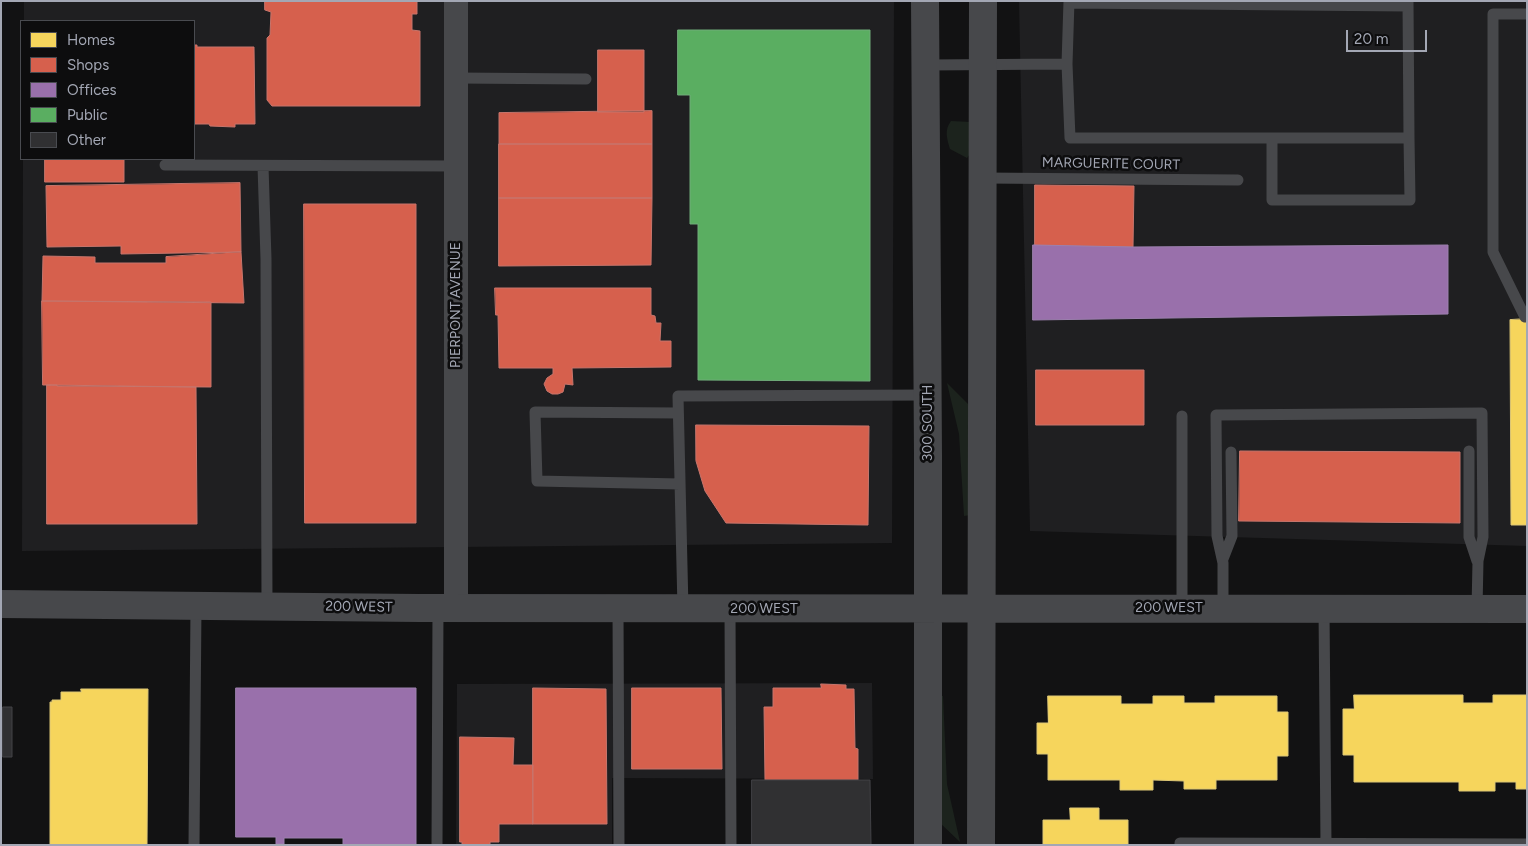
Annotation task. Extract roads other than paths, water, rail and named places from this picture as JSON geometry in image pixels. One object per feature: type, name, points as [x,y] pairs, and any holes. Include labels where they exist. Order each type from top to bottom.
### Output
[{"type":"street","name":"PIERPONT AVENUE","points":[[447,608],[456,166],[456,1]]},
{"type":"street","name":"300 SOUTH","points":[[925,1],[928,395],[928,845]]},
{"type":"street","points":[[981,845],[983,1]]},
{"type":"street","name":"200 WEST","points":[[1,604],[683,609],[1527,609]]},
{"type":"lane","points":[[1272,139],[1272,200],[1410,200],[1410,138],[1408,4],[1069,2],[1067,64],[1070,138],[1410,138]]},
{"type":"lane","points":[[1525,317],[1492,252],[1493,14],[1527,14]]},
{"type":"lane","points":[[926,65],[1067,64]]},
{"type":"lane","points":[[456,78],[586,79]]},
{"type":"lane","points":[[165,165],[456,166]]},
{"type":"lane","points":[[262,166],[266,260],[267,607]]},
{"type":"lane","name":"MARGUERITE COURT","points":[[983,178],[1238,180]]},
{"type":"lane","points":[[683,609],[678,396],[928,395]]},
{"type":"lane","points":[[678,413],[535,412],[537,481],[680,484]]},
{"type":"lane","points":[[1223,608],[1223,559],[1217,536],[1216,415],[1482,413],[1483,537],[1478,561],[1477,609]]},
{"type":"lane","points":[[1182,416],[1182,608]]},
{"type":"lane","points":[[1469,451],[1469,537],[1478,561]]},
{"type":"lane","points":[[1223,559],[1232,536],[1231,452]]},
{"type":"lane","points":[[194,845],[196,606]]},
{"type":"lane","points":[[437,845],[439,678],[447,608]]},
{"type":"lane","points":[[618,608],[619,845]]},
{"type":"lane","points":[[1324,608],[1325,844]]},
{"type":"lane","points":[[730,609],[731,845]]},
{"type":"lane","points":[[1180,845],[1180,843],[1527,844]]}]
